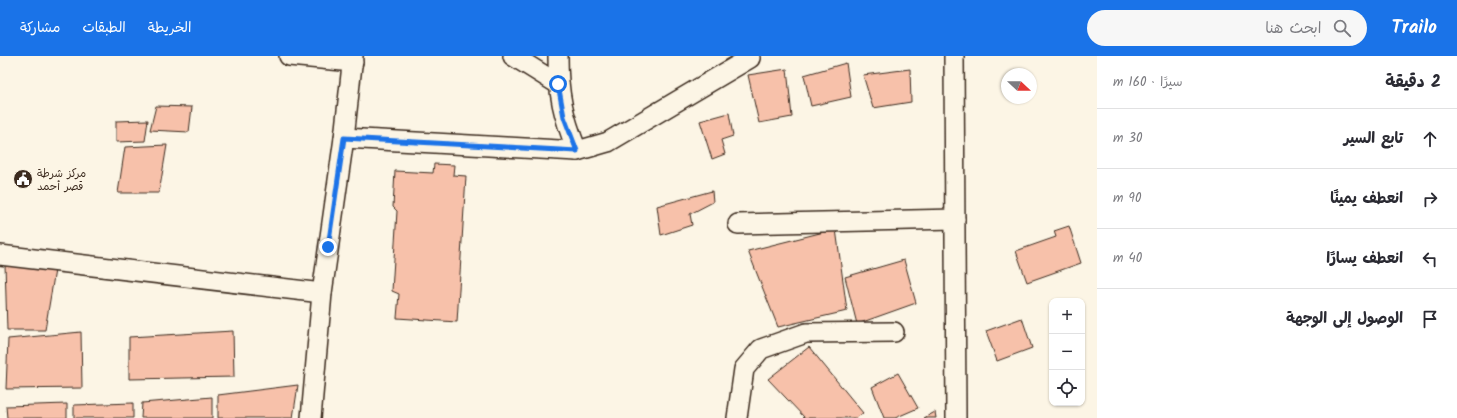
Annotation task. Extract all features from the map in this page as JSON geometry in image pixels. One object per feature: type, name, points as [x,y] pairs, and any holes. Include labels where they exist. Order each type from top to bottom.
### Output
[{"type":"street","points":[[289,56],[353,59],[344,138],[322,293],[311,418]]},
{"type":"street","points":[[513,56],[558,84]]},
{"type":"street","points":[[558,56],[558,84],[564,117],[577,151]]},
{"type":"street","points":[[954,56],[956,418]]},
{"type":"street","points":[[344,138],[577,151],[608,142],[750,58]]},
{"type":"street","points":[[738,224],[955,219]]},
{"type":"street","points":[[0,255],[322,293]]},
{"type":"street","points":[[737,418],[744,369],[761,349],[806,333],[894,332]]},
{"type":"building","points":[[846,63],[851,97],[811,106],[804,75]]},
{"type":"building","points":[[787,69],[792,117],[759,123],[748,75]]},
{"type":"building","points":[[910,69],[911,102],[873,108],[863,75]]},
{"type":"building","points":[[156,106],[192,107],[189,132],[150,130]]},
{"type":"building","points":[[729,113],[733,136],[721,140],[725,154],[712,159],[700,121]]},
{"type":"building","points":[[148,120],[145,141],[116,142],[116,121]]},
{"type":"building","points":[[167,145],[159,193],[118,193],[125,147]]},
{"type":"building","points":[[434,164],[454,165],[453,175],[466,176],[457,322],[397,318],[399,294],[392,291],[397,211],[393,207],[395,171],[433,173]]},
{"type":"building","points":[[712,191],[713,202],[690,214],[692,225],[661,235],[657,206]]},
{"type":"building","points":[[1069,226],[1081,263],[1027,282],[1016,251],[1056,237],[1054,231]]},
{"type":"building","points":[[836,229],[847,311],[778,327],[748,251]]},
{"type":"building","points":[[904,260],[916,303],[857,324],[845,277]]},
{"type":"building","points":[[5,264],[55,270],[45,330],[7,330]]},
{"type":"building","points":[[1022,318],[1032,348],[997,361],[986,331]]},
{"type":"building","points":[[233,331],[234,377],[129,379],[129,337]]},
{"type":"building","points":[[81,332],[82,388],[6,389],[8,339]]},
{"type":"building","points":[[809,347],[863,413],[856,418],[805,418],[768,379]]},
{"type":"building","points":[[898,373],[918,408],[895,418],[884,418],[872,387]]},
{"type":"building","points":[[298,385],[293,418],[218,418],[218,395]]},
{"type":"building","points":[[212,397],[212,418],[141,418],[142,403]]},
{"type":"building","points":[[133,403],[133,418],[74,418],[74,405]]},
{"type":"building","points":[[67,404],[67,418],[7,418],[6,406]]},
{"type":"building","points":[[935,412],[936,418],[924,418]]},
{"type":"place","name":"مركز شرطة قصر أحمد","points":[[23,179]]},
{"type":"route","points":[[328,247],[344,138],[577,151],[564,117],[558,84]]}]
